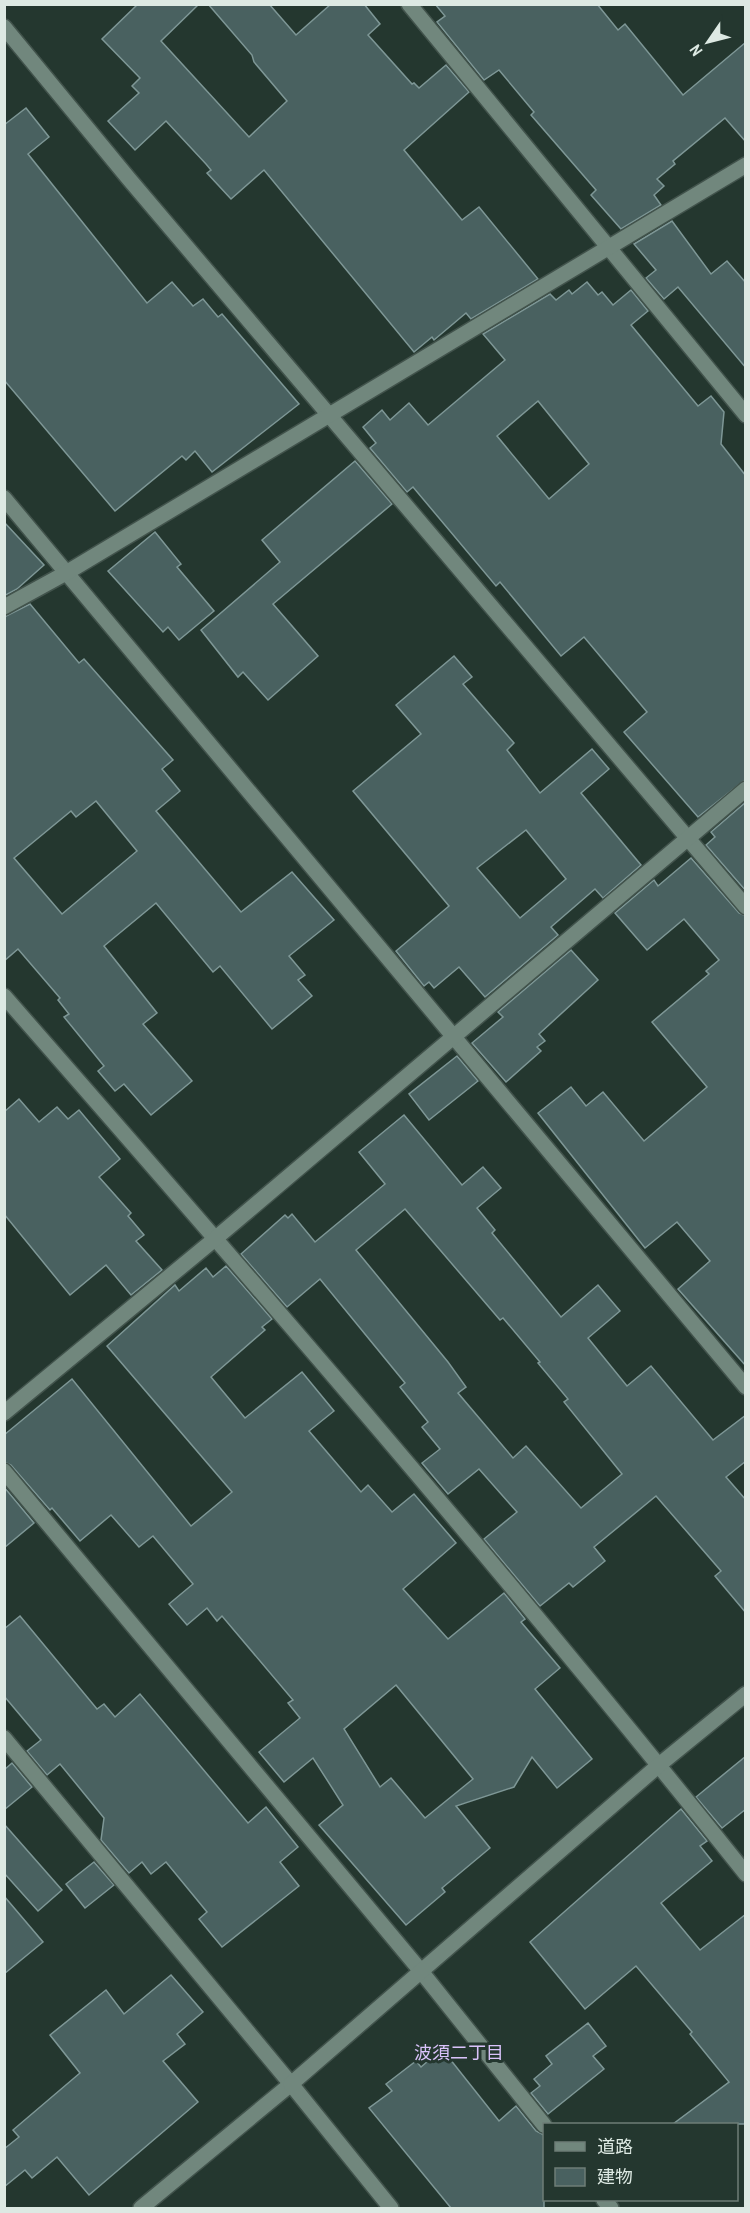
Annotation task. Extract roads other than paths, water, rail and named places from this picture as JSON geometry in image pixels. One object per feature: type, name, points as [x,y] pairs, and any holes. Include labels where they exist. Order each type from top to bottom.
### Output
[{"type":"street","points":[[409,4],[746,415]]},
{"type":"street","points":[[4,27],[746,907]]},
{"type":"street","points":[[4,607],[66,573],[746,165]]},
{"type":"street","points":[[4,498],[746,1387]]},
{"type":"street","points":[[4,1413],[216,1238],[746,789]]},
{"type":"street","points":[[4,996],[216,1238],[659,1765],[746,1874]]},
{"type":"street","points":[[4,1471],[420,1970],[543,2124]]},
{"type":"street","points":[[141,2208],[291,2084],[659,1765],[746,1694]]},
{"type":"street","points":[[4,1738],[391,2208]]},
{"type":"district","name":"波須二丁目","points":[[459,2052]]}]
